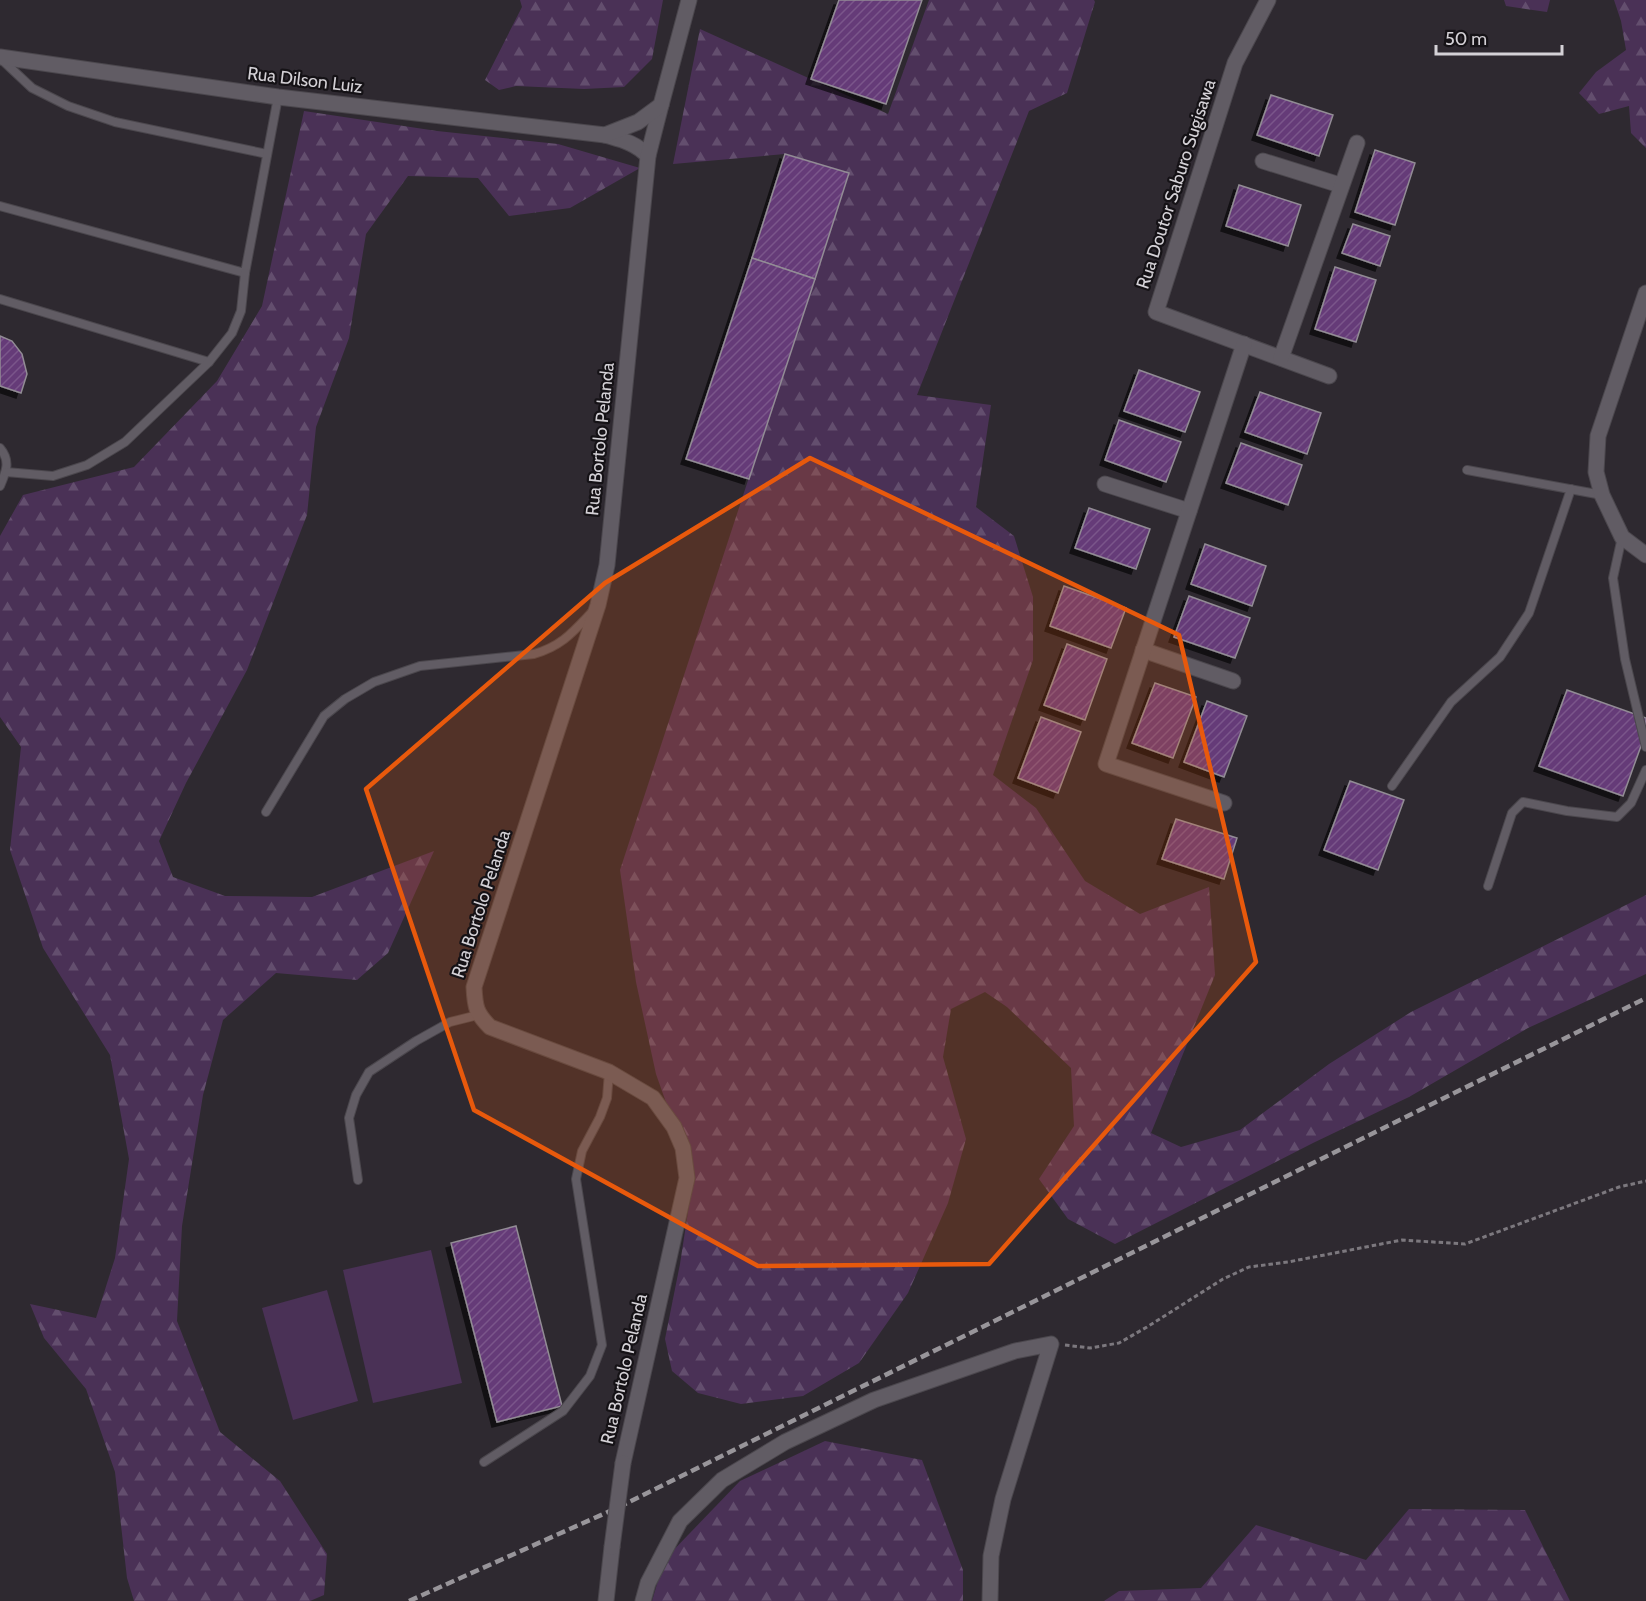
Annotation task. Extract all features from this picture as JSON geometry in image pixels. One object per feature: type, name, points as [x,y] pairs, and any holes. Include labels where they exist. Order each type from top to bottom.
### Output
[{"type":"street","name":"Rua Bortolo Pelanda","points":[[606,1601],[623,1463],[687,1178],[683,1148],[674,1127],[653,1098],[609,1072],[490,1028],[478,1015],[474,1004],[474,987],[598,605],[607,565],[648,156],[689,0]]},
{"type":"street","name":"Rua Doutor Saburo Sugisawa","points":[[1268,0],[1235,63],[1156,312],[1329,376]]},
{"type":"street","name":"Rua Dilson Luiz","points":[[0,57],[278,97],[605,135],[640,147],[648,156]]},
{"type":"street","points":[[605,135],[638,122],[661,105]]},
{"type":"street","points":[[1281,358],[1340,185],[1357,143]]},
{"type":"street","points":[[1263,161],[1340,185]]},
{"type":"street","points":[[1646,293],[1598,436],[1596,472],[1602,495],[1622,537],[1646,555]]},
{"type":"street","points":[[1224,803],[1106,764],[1244,344]]},
{"type":"street","points":[[1105,484],[1189,511]]},
{"type":"street","points":[[1143,650],[1233,681]]},
{"type":"street","points":[[643,1601],[648,1583],[680,1521],[722,1480],[784,1442],[873,1400],[1015,1351],[1051,1344],[1003,1499],[991,1556],[990,1601]]},
{"type":"lane","points":[[0,57],[32,88],[68,106],[115,122],[267,154]]},
{"type":"lane","points":[[6,472],[53,476],[87,465],[125,442],[209,362],[232,333],[241,311],[245,273],[278,97]]},
{"type":"lane","points":[[0,206],[245,273]]},
{"type":"lane","points":[[0,299],[209,362]]},
{"type":"lane","points":[[0,448],[7,460],[6,472],[0,486]]},
{"type":"lane","points":[[1467,470],[1602,495]]},
{"type":"lane","points":[[1392,786],[1451,702],[1500,657],[1529,613],[1571,489]]},
{"type":"lane","points":[[1622,537],[1613,578],[1625,659],[1646,747]]},
{"type":"lane","points":[[266,812],[324,716],[345,699],[374,682],[420,666],[534,654],[550,649],[565,641],[598,605]]},
{"type":"lane","points":[[1488,886],[1512,813],[1523,802],[1567,812],[1617,817],[1631,803],[1646,770]]},
{"type":"lane","points":[[358,1180],[349,1118],[356,1095],[369,1072],[450,1022],[478,1015]]},
{"type":"lane","points":[[484,1462],[563,1411],[590,1376],[602,1345],[576,1179],[582,1151],[607,1098],[609,1072]]},
{"type":"path","points":[[1051,1344],[1090,1348],[1119,1343],[1223,1279],[1249,1267],[1288,1262],[1402,1240],[1465,1244],[1619,1187],[1646,1181]]},
{"type":"highlighted area","points":[[810,458],[1179,635],[1256,962],[989,1264],[758,1266],[474,1110],[366,789],[605,583]]},
{"type":"green space","points":[[520,0],[663,0],[652,59],[624,87],[584,89],[516,86],[499,90],[485,80],[522,7]]},
{"type":"green space","points":[[929,0],[1094,0],[1095,2],[1067,93],[1029,111],[917,395],[991,405],[976,507],[1014,536],[1033,597],[1033,660],[993,775],[1036,808],[1085,881],[1140,914],[1209,887],[1215,975],[1151,1133],[1181,1147],[1240,1130],[1329,1064],[1411,1012],[1646,895],[1646,974],[1528,1028],[1409,1097],[1115,1244],[1068,1219],[1039,1179],[1074,1126],[1071,1068],[1007,1007],[985,992],[951,1009],[943,1057],[966,1139],[948,1203],[908,1293],[859,1363],[803,1396],[741,1404],[698,1393],[672,1371],[665,1339],[680,1264],[693,1179],[656,1074],[636,982],[620,870],[849,173],[785,154],[673,164],[700,29],[888,114]]},
{"type":"green space","points":[[1504,0],[1550,0],[1547,12],[1506,6]]},
{"type":"green space","points":[[1614,0],[1646,0],[1646,148],[1631,133],[1629,106],[1599,114],[1579,93],[1596,72],[1626,50],[1621,21]]},
{"type":"green space","points":[[304,111],[437,131],[558,144],[640,168],[570,208],[509,216],[478,178],[408,176],[366,234],[349,338],[316,427],[307,515],[247,670],[186,783],[159,841],[173,877],[225,896],[312,897],[434,851],[388,953],[357,980],[276,973],[223,1020],[203,1095],[182,1226],[177,1321],[220,1432],[280,1481],[327,1554],[324,1595],[310,1601],[134,1601],[127,1578],[115,1472],[86,1389],[44,1338],[30,1304],[96,1318],[115,1258],[129,1159],[110,1055],[43,948],[10,850],[21,747],[0,717],[0,536],[23,495],[134,467],[217,381],[262,306]]},
{"type":"green space","points":[[431,1250],[462,1383],[373,1403],[343,1270]]},
{"type":"green space","points":[[327,1290],[358,1401],[293,1420],[262,1308]]},
{"type":"green space","points":[[825,1441],[922,1460],[963,1570],[963,1601],[652,1601],[664,1560],[740,1481]]},
{"type":"green space","points":[[1409,1509],[1525,1510],[1570,1601],[1104,1601],[1119,1591],[1201,1588],[1256,1525],[1366,1560]]},
{"type":"building","points":[[839,0],[922,0],[886,104],[811,79]]},
{"type":"building","points":[[1271,95],[1333,115],[1319,156],[1257,135]]},
{"type":"building","points":[[1375,150],[1415,163],[1395,225],[1355,212]]},
{"type":"building","points":[[785,154],[849,173],[815,279],[752,258]]},
{"type":"building","points":[[1239,185],[1301,205],[1288,246],[1226,226]]},
{"type":"building","points":[[1353,224],[1390,236],[1380,266],[1342,253]]},
{"type":"building","points":[[752,258],[815,279],[749,479],[686,459]]},
{"type":"building","points":[[1335,267],[1376,280],[1356,342],[1315,329]]},
{"type":"building","points":[[0,336],[12,341],[22,354],[27,374],[21,393],[0,386]]},
{"type":"building","points":[[1139,370],[1200,392],[1185,432],[1124,411]]},
{"type":"building","points":[[1260,392],[1321,413],[1307,454],[1245,432]]},
{"type":"building","points":[[1119,420],[1181,442],[1166,482],[1105,460]]},
{"type":"building","points":[[1241,443],[1302,465],[1288,505],[1226,483]]},
{"type":"building","points":[[1089,508],[1150,529],[1136,569],[1075,548]]},
{"type":"building","points":[[1205,544],[1266,566],[1252,606],[1191,584]]},
{"type":"building","points":[[1064,586],[1126,608],[1111,648],[1050,626]]},
{"type":"building","points":[[1189,596],[1250,618],[1235,658],[1174,637]]},
{"type":"building","points":[[1067,644],[1107,659],[1085,720],[1044,705]]},
{"type":"building","points":[[1155,683],[1196,697],[1173,758],[1132,743]]},
{"type":"building","points":[[1567,690],[1646,718],[1646,732],[1623,796],[1539,766]]},
{"type":"building","points":[[1207,701],[1247,716],[1224,777],[1184,762]]},
{"type":"building","points":[[1041,717],[1081,732],[1058,793],[1018,778]]},
{"type":"building","points":[[1350,781],[1404,800],[1378,870],[1324,850]]},
{"type":"building","points":[[1176,819],[1237,838],[1224,879],[1162,859]]},
{"type":"building","points":[[516,1226],[562,1406],[497,1422],[451,1243]]},
{"type":"railway","points":[[409,1601],[619,1507],[1646,998]]}]
